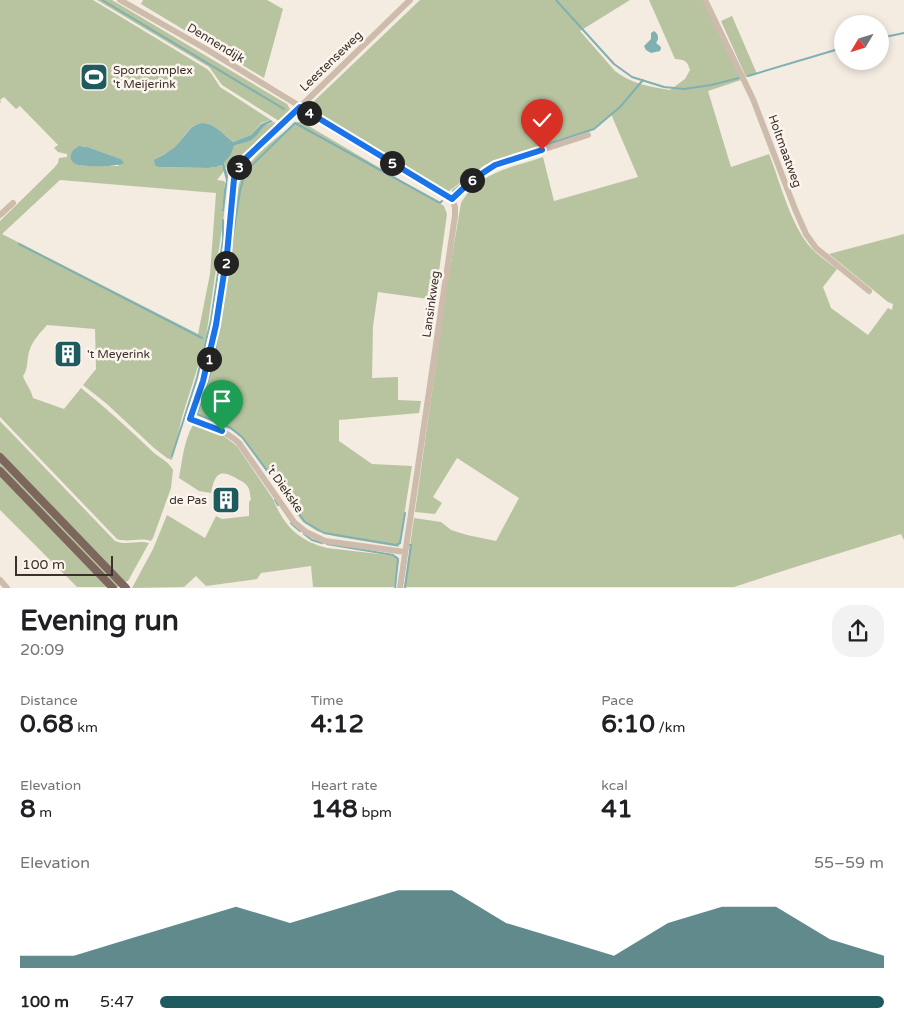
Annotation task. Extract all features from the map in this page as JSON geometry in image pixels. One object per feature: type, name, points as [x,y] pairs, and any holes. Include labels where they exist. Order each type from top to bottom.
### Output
[{"type":"main road","points":[[0,457],[125,586]]},
{"type":"main road","points":[[0,470],[113,588]]},
{"type":"street","name":"Dennendijk","points":[[120,0],[300,107]]},
{"type":"street","name":"Leestenseweg","points":[[190,419],[203,381],[216,325],[227,254],[234,179],[237,170],[246,158],[410,0]]},
{"type":"street","name":"Holtmaatweg","points":[[705,0],[753,99],[806,234],[816,248],[869,291]]},
{"type":"street","points":[[300,107],[452,199],[472,180],[495,165],[588,135]]},
{"type":"street","name":"Lansinkweg","points":[[400,588],[455,216],[455,207],[452,199]]},
{"type":"street","points":[[0,215],[12,203]]},
{"type":"street","name":"'t Diekske","points":[[190,419],[222,431],[239,443],[294,522],[306,532],[332,543],[405,552]]},
{"type":"street","points":[[0,580],[7,588]]},
{"type":"green space","points":[[0,0],[93,0],[207,69],[220,87],[271,120],[261,123],[251,135],[233,142],[211,125],[206,123],[199,124],[186,133],[177,146],[156,159],[158,167],[208,168],[222,165],[224,171],[217,180],[224,181],[225,183],[222,211],[224,215],[206,337],[182,417],[172,460],[154,448],[107,404],[83,385],[96,369],[95,329],[47,325],[35,339],[29,352],[23,376],[33,398],[64,409],[81,388],[153,452],[167,462],[173,470],[171,488],[151,541],[117,539],[0,417],[0,221],[54,168],[59,158],[67,157],[67,154],[58,152],[54,148],[58,145],[20,106],[16,109],[4,97],[0,100]],"holes":[[[83,146],[121,159],[118,166],[82,166],[76,164]],[[60,180],[216,193],[210,274],[198,334],[2,234]]]},
{"type":"green space","points":[[97,0],[112,0],[287,104],[290,109],[289,113],[281,122],[279,121],[222,85],[209,67]]},
{"type":"green space","points":[[143,0],[267,0],[283,9],[264,78],[141,4]]},
{"type":"green space","points":[[420,0],[630,0],[580,31],[615,71],[621,75],[641,84],[670,90],[685,79],[690,70],[685,61],[675,59],[649,0],[702,0],[741,80],[708,91],[731,167],[769,154],[787,204],[804,239],[812,249],[837,269],[823,287],[831,308],[868,335],[888,308],[892,310],[893,304],[888,302],[829,254],[904,234],[904,540],[901,534],[734,587],[404,587],[414,518],[441,522],[451,530],[496,541],[519,498],[457,458],[433,497],[442,503],[435,514],[415,512],[446,292],[461,203],[477,184],[486,178],[497,172],[543,157],[554,201],[638,177],[611,114],[590,131],[485,165],[448,192],[311,109],[310,105]]},
{"type":"green space","points":[[732,16],[757,74],[746,77],[721,21]]},
{"type":"green space","points":[[274,122],[277,124],[237,165],[230,163],[226,168],[224,163],[231,155],[234,146],[254,138],[263,126]]},
{"type":"green space","points":[[297,122],[302,122],[444,206],[447,214],[435,300],[378,292],[373,326],[372,378],[398,377],[398,400],[421,401],[419,413],[339,420],[339,441],[372,464],[412,466],[399,547],[334,536],[317,531],[303,522],[246,442],[230,429],[200,416],[198,412],[224,305],[234,205],[239,183],[251,162]]},
{"type":"green space","points":[[0,421],[115,541],[149,543],[128,581],[123,582],[0,455]]},
{"type":"green space","points":[[193,425],[221,434],[237,446],[273,499],[282,517],[301,537],[327,548],[398,557],[399,561],[394,587],[313,587],[311,566],[261,573],[257,579],[206,586],[196,576],[184,587],[132,588],[153,549],[167,515],[205,538],[216,516],[222,519],[249,516],[249,502],[251,499],[247,485],[244,482],[229,474],[220,474],[215,479],[211,493],[199,491],[179,478],[185,444]]},
{"type":"green space","points":[[0,461],[122,587],[116,587],[0,468]]},
{"type":"green space","points":[[0,474],[110,587],[77,587],[0,510]]},
{"type":"water","points":[[654,31],[658,37],[656,43],[661,48],[660,51],[651,53],[644,46],[651,39],[651,33]]},
{"type":"water","points":[[271,120],[273,122],[264,127],[252,140],[234,146],[231,155],[224,163],[228,176],[224,212],[222,211],[226,180],[222,165],[208,168],[158,167],[155,165],[154,160],[175,147],[190,129],[196,125],[202,123],[213,126],[233,142],[251,135],[261,124]]},
{"type":"water","points":[[79,146],[121,159],[124,163],[101,166],[78,165],[71,160],[71,155]]},
{"type":"waterway","points":[[102,0],[284,109]]},
{"type":"waterway","points":[[556,0],[614,64],[632,77],[664,87],[684,89],[739,78]]},
{"type":"waterway","points":[[889,36],[904,33]]},
{"type":"waterway","points":[[748,76],[834,50]]},
{"type":"waterway","points":[[519,154],[594,129],[620,107],[643,80]]},
{"type":"waterway","points":[[405,513],[400,543],[396,545],[324,533],[305,522],[242,437],[231,428],[197,414],[213,365],[240,191],[245,172],[295,123],[440,203],[442,201]]},
{"type":"waterway","points":[[453,191],[478,170],[487,167]]},
{"type":"waterway","points":[[172,456],[197,378],[211,320],[223,240],[223,220]]},
{"type":"waterway","points":[[19,244],[202,338]]},
{"type":"waterway","points":[[275,500],[278,505]]},
{"type":"waterway","points":[[291,523],[300,531]]},
{"type":"waterway","points":[[304,534],[312,540],[322,543]]},
{"type":"waterway","points":[[327,544],[393,555],[398,559],[395,588]]},
{"type":"waterway","points":[[405,588],[411,545],[409,545]]},
{"type":"place","name":"Sportcomplex 't Meijerink","points":[[94,77]]},
{"type":"place","name":"'t Meyerink","points":[[68,354]]},
{"type":"place","name":"de Pas","points":[[226,500]]},
{"type":"route","points":[[222,431],[190,419],[203,381],[216,325],[227,254],[234,179],[237,170],[246,158],[300,107],[452,199],[472,180],[495,165],[542,150]]}]
